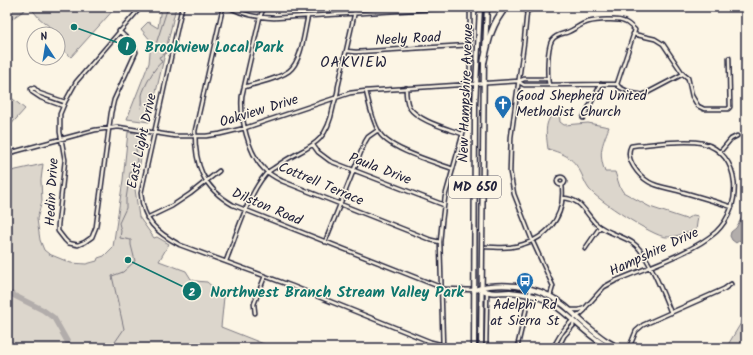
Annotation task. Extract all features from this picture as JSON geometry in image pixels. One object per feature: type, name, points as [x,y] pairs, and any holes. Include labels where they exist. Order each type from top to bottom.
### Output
[{"type":"highway","points":[[484,61],[489,38],[494,26],[506,7]]},
{"type":"main road","name":"New Hampshire Avenue","points":[[474,348],[476,84],[480,7]]},
{"type":"main road","name":"New Hampshire Avenue","points":[[481,348],[483,84],[487,7]]},
{"type":"main road","points":[[474,290],[488,286],[518,287],[531,289],[550,296],[569,310],[599,342],[610,348]]},
{"type":"main road","points":[[481,289],[487,293],[518,293],[530,295],[551,303],[606,341],[622,348]]},
{"type":"street","name":"Hedin Drive","points":[[119,31],[133,44],[136,52],[114,100],[108,128],[96,227],[92,237],[85,242],[78,245],[68,243],[58,230],[65,160],[60,123],[63,106],[76,82],[119,31],[140,7]]},
{"type":"street","name":"East Light Drive","points":[[182,7],[141,193],[142,207],[147,218],[157,231],[180,244],[443,347]]},
{"type":"street","name":"Dilston Road","points":[[223,7],[196,123],[195,136],[196,161],[206,182],[214,192],[225,201],[246,211],[441,288],[474,290]]},
{"type":"street","points":[[228,7],[241,13],[260,17],[354,14],[465,7]]},
{"type":"street","name":"Cottrell Terrace","points":[[264,7],[260,17],[244,87],[241,108],[245,128],[254,154],[261,164],[268,172],[282,181],[431,240],[440,242]]},
{"type":"street","points":[[226,261],[257,185],[268,172],[281,162],[313,146],[328,127],[336,98],[356,7]]},
{"type":"street","points":[[470,7],[470,84]]},
{"type":"street","points":[[524,7],[527,11],[511,137],[510,177],[514,194],[532,240],[554,286],[550,296]]},
{"type":"street","points":[[527,11],[533,7]]},
{"type":"street","points":[[744,7],[746,13]]},
{"type":"street","points":[[244,87],[280,76],[293,67],[298,58],[308,16]]},
{"type":"street","points":[[549,85],[547,79],[550,45],[553,38],[587,22],[616,20],[625,21],[635,30],[617,84]]},
{"type":"street","points":[[633,34],[660,42],[683,74],[688,78],[692,96],[698,106],[704,109],[728,109],[730,104],[729,58]]},
{"type":"street","name":"Neely Road","points":[[346,51],[356,52],[470,45]]},
{"type":"street","points":[[519,81],[524,85],[617,84],[619,87],[631,93],[643,95],[683,74]]},
{"type":"street","name":"Oakview Drive","points":[[7,151],[13,152],[62,138],[108,128],[126,128],[175,136],[220,134],[245,128],[350,93],[406,88],[483,84],[519,81],[524,79],[547,79]]},
{"type":"street","points":[[583,118],[600,84]]},
{"type":"street","points":[[63,106],[42,98],[31,90],[34,88],[39,92],[65,102]]},
{"type":"street","points":[[406,88],[407,102],[415,114],[462,134]]},
{"type":"street","points":[[366,91],[373,118],[379,133],[386,140],[393,145],[453,169]]},
{"type":"street","points":[[443,347],[440,242],[444,205],[470,106],[470,94]]},
{"type":"street","points":[[325,242],[364,142],[378,130]]},
{"type":"street","points":[[720,152],[731,139],[737,136]]},
{"type":"street","name":"Hampshire Drive","points":[[576,319],[608,284],[686,250],[711,236],[725,222],[732,207],[735,189],[734,175],[730,164],[720,152],[705,144],[693,142],[631,146],[629,150],[630,158],[635,169],[645,179],[653,184],[699,196],[732,207]]},
{"type":"street","name":"Paula Drive","points":[[313,146],[324,157],[444,205]]},
{"type":"street","points":[[147,218],[172,206],[219,171]]},
{"type":"street","points":[[486,247],[510,247],[542,236],[553,225],[560,211],[563,198],[562,185]]},
{"type":"street","points":[[563,198],[575,200],[595,223],[634,244],[643,254],[671,313]]},
{"type":"street","points":[[585,249],[600,226]]},
{"type":"street","points":[[255,313],[254,304],[264,276]]},
{"type":"street","points":[[629,348],[633,337],[639,328],[724,289],[731,284]]},
{"type":"street","points":[[517,348],[531,289]]},
{"type":"street","points":[[486,348],[487,293]]},
{"type":"street","points":[[569,310],[579,310],[585,308]]},
{"type":"street","points":[[553,348],[570,322],[576,319]]},
{"type":"street","points":[[558,348],[564,336],[573,326],[576,319]]},
{"type":"shaded area","points":[[29,7],[7,22],[7,8]]},
{"type":"shaded area","points":[[30,7],[116,7],[71,57],[66,52],[66,26],[49,26],[39,18]]},
{"type":"shaded area","points":[[161,7],[176,7],[149,122],[127,119],[149,63],[151,41],[141,29],[148,22],[158,28]]},
{"type":"shaded area","points":[[7,94],[25,109],[7,129]]},
{"type":"shaded area","points":[[559,110],[560,122],[564,125],[588,123],[609,127],[604,139],[601,154],[605,172],[615,172],[623,192],[650,207],[686,219],[693,215],[698,216],[696,230],[681,235],[666,237],[660,235],[626,217],[594,194],[588,187],[576,164],[564,155],[548,149],[546,132],[548,122],[550,117]]},
{"type":"shaded area","points":[[128,132],[144,134],[143,148],[135,189],[139,217],[154,238],[157,237],[169,244],[159,261],[186,271],[191,279],[195,281],[207,282],[224,297],[221,327],[274,348],[7,348],[7,172],[43,164],[41,180],[42,201],[37,219],[40,240],[44,250],[49,254],[71,263],[86,264],[97,261],[98,258],[104,256],[113,247],[123,180]]},
{"type":"shaded area","points":[[746,210],[746,236],[736,243],[730,236],[731,232],[736,228]]},
{"type":"shaded area","points":[[746,317],[746,348],[726,348],[744,318]]},
{"type":"waterway","points":[[141,108],[142,95],[145,87],[153,72],[162,62],[159,57],[167,53],[161,47],[155,47],[168,7]]},
{"type":"waterway","points":[[114,348],[113,345],[124,329],[112,276],[123,272],[135,261],[131,240],[120,238],[121,231],[119,223],[126,208],[130,173],[137,161],[135,145],[141,136]]},
{"type":"waterway","points":[[7,292],[43,310],[54,318],[71,348]]},
{"type":"place","name":"Brookview Local Park","points":[[74,27]]},
{"type":"place","name":"Good Shepherd United Methodist Church","points":[[503,119]]},
{"type":"place","name":"Northwest Branch Stream Valley Park","points":[[128,260]]},
{"type":"place","name":"Adelphi Rd at Sierra St","points":[[525,296]]},
{"type":"district","name":"OAKVIEW","points":[[354,63]]}]
